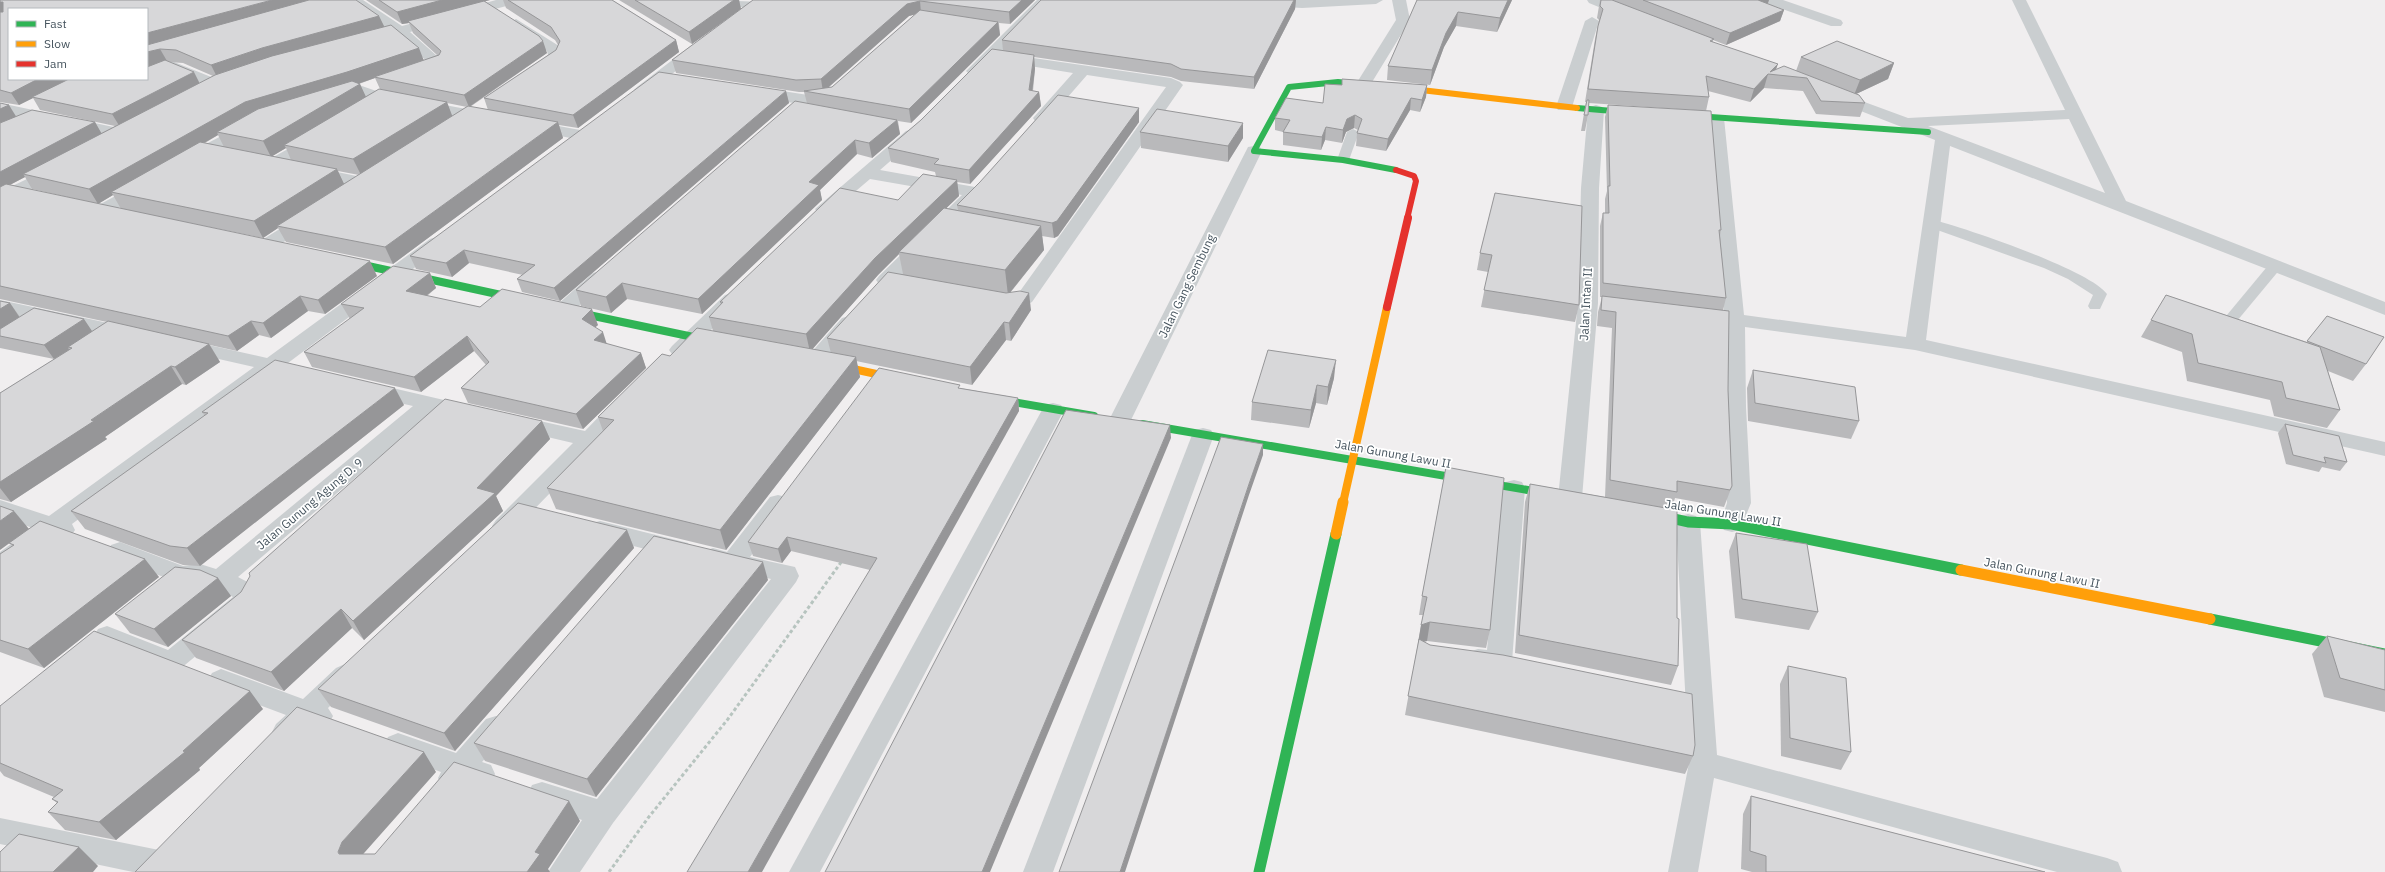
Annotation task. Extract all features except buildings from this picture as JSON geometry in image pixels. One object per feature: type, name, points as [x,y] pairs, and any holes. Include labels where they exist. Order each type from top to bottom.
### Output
[{"type":"street","points":[[354,0],[400,32],[438,63],[405,75]]},
{"type":"street","points":[[357,43],[512,0]]},
{"type":"street","points":[[717,0],[762,2]]},
{"type":"street","points":[[960,85],[988,56],[1007,30],[1045,0]]},
{"type":"street","points":[[1237,0],[1302,4],[1376,0]]},
{"type":"street","points":[[1364,84],[1403,20],[1402,7],[1399,0]]},
{"type":"street","points":[[1594,0],[1645,21]]},
{"type":"street","points":[[1770,0],[1836,23]]},
{"type":"street","points":[[2019,0],[2073,114],[2119,205]]},
{"type":"street","points":[[735,22],[762,2]]},
{"type":"street","points":[[491,6],[554,49],[556,56],[554,58],[522,80]]},
{"type":"street","points":[[1564,107],[1592,21]]},
{"type":"street","points":[[629,99],[660,77],[686,49],[710,39]]},
{"type":"street","points":[[985,299],[1008,304],[1018,302],[1025,298],[1053,245],[1175,85],[1171,83],[1084,69],[988,56]]},
{"type":"street","points":[[148,74],[164,66],[174,66],[223,81],[196,95]]},
{"type":"street","points":[[1032,128],[1084,69]]},
{"type":"street","points":[[660,77],[683,81]]},
{"type":"street","points":[[745,90],[794,107],[818,112],[828,97],[845,82]]},
{"type":"street","points":[[1258,872],[1416,180],[1414,176],[1405,172],[1343,160],[1254,152],[1289,87],[1306,82],[1364,84],[1564,107],[1644,113]]},
{"type":"street","points":[[323,101],[359,90],[382,90],[471,115],[510,122],[586,131],[561,149]]},
{"type":"street","points":[[362,110],[382,90]]},
{"type":"street","points":[[1822,90],[1935,135],[2276,265],[2385,309]]},
{"type":"street","points":[[794,107],[828,97]]},
{"type":"street","points":[[451,128],[490,102]]},
{"type":"street","points":[[0,108],[22,112],[40,109],[130,131],[103,145]]},
{"type":"street","points":[[13,128],[40,109]]},
{"type":"street","name":"Jalan Intan II","points":[[1573,498],[1596,304],[1590,188],[1596,110]]},
{"type":"street","points":[[1903,122],[2073,114]]},
{"type":"street","points":[[1668,115],[1935,135]]},
{"type":"street","points":[[1716,118],[1735,320],[1735,407],[1739,503],[1732,524]]},
{"type":"street","points":[[179,166],[259,120]]},
{"type":"street","points":[[811,222],[866,173],[912,127]]},
{"type":"street","points":[[328,131],[266,163],[371,178],[346,195]]},
{"type":"street","points":[[1915,344],[1930,223],[1935,135]]},
{"type":"street","points":[[206,151],[228,155]]},
{"type":"street","name":"Jalan Gang Sembung","points":[[1120,420],[1254,152]]},
{"type":"street","points":[[0,199],[69,162]]},
{"type":"street","points":[[866,173],[980,186],[881,286],[909,284]]},
{"type":"street","points":[[103,211],[160,177]]},
{"type":"street","points":[[16,191],[31,194]]},
{"type":"street","points":[[271,245],[320,211]]},
{"type":"street","points":[[942,224],[964,228]]},
{"type":"street","points":[[0,565],[448,234]]},
{"type":"street","points":[[337,259],[534,302]]},
{"type":"street","points":[[560,309],[613,266]]},
{"type":"street","points":[[665,364],[744,287]]},
{"type":"street","points":[[0,306],[146,338]]},
{"type":"street","points":[[560,309],[691,338],[730,345]]},
{"type":"street","points":[[811,359],[860,309]]},
{"type":"street","points":[[18,329],[42,314]]},
{"type":"street","points":[[1704,316],[1915,344],[2385,449]]},
{"type":"street","points":[[90,348],[115,331]]},
{"type":"street","points":[[170,343],[300,372]]},
{"type":"street","points":[[811,359],[913,382]]},
{"type":"street","points":[[861,393],[875,374]]},
{"type":"street","points":[[353,385],[429,404],[588,439]]},
{"type":"street","points":[[486,543],[532,513],[588,439],[638,391]]},
{"type":"street","name":"Jalan Gunung Lawu II","points":[[980,396],[1052,410],[1353,459],[1573,498]]},
{"type":"street","name":"Jalan Gunung Agung D. 9","points":[[220,579],[429,404]]},
{"type":"street","points":[[804,872],[1052,410]]},
{"type":"street","points":[[1038,872],[1203,435]]},
{"type":"street","points":[[733,562],[790,487]]},
{"type":"street","points":[[1456,656],[1510,665],[1514,488]]},
{"type":"street","points":[[0,508],[182,575],[200,573],[220,579],[246,591],[247,598],[189,668]]},
{"type":"street","name":"Jalan Gunung Lawu II","points":[[1636,511],[1688,522],[1732,524],[2385,654]]},
{"type":"street","points":[[1683,872],[1703,763],[1688,701],[1688,522]]},
{"type":"street","points":[[563,872],[603,814],[787,576],[786,573],[733,562],[647,551],[580,525]]},
{"type":"street","points":[[159,594],[182,575]]},
{"type":"street","points":[[130,617],[98,643],[189,668],[343,725]]},
{"type":"street","points":[[268,751],[306,712],[364,658]]},
{"type":"street","points":[[436,797],[512,708]]},
{"type":"street","points":[[372,736],[461,768],[603,814]]},
{"type":"street","points":[[1703,763],[2107,872]]},
{"type":"street","points":[[0,831],[161,861]]},
{"type":"lane","points":[[1343,160],[1353,132]]},
{"type":"lane","points":[[1930,223],[2034,260],[2089,283],[2100,294],[2095,306]]},
{"type":"lane","points":[[2222,330],[2276,265]]},
{"type":"path","points":[[609,872],[648,818],[728,719],[844,557]]},
{"type":"traffic: fast","points":[[1396,170],[1343,160],[1254,151],[1289,87],[1322,82],[1355,82],[1421,90]]},
{"type":"traffic: fast","points":[[1577,108],[1637,113]]},
{"type":"traffic: fast","points":[[1681,115],[1928,132]]},
{"type":"traffic: fast","points":[[345,261],[524,300]]},
{"type":"traffic: fast","points":[[565,310],[717,342]]},
{"type":"traffic: fast","points":[[990,398],[1094,416]]},
{"type":"traffic: fast","points":[[1142,424],[1557,495]]},
{"type":"traffic: fast","points":[[1648,513],[1688,522],[1732,524],[1961,570]]},
{"type":"traffic: fast","points":[[1259,872],[1336,534]]},
{"type":"traffic: fast","points":[[2210,619],[2385,654]]},
{"type":"traffic: slow","points":[[1421,90],[1577,108]]},
{"type":"traffic: slow","points":[[1336,534],[1387,307]]},
{"type":"traffic: slow","points":[[830,364],[904,380]]},
{"type":"traffic: slow","points":[[1961,570],[2210,619]]},
{"type":"traffic: jam","points":[[1387,307],[1416,181],[1414,176],[1396,170]]}]
